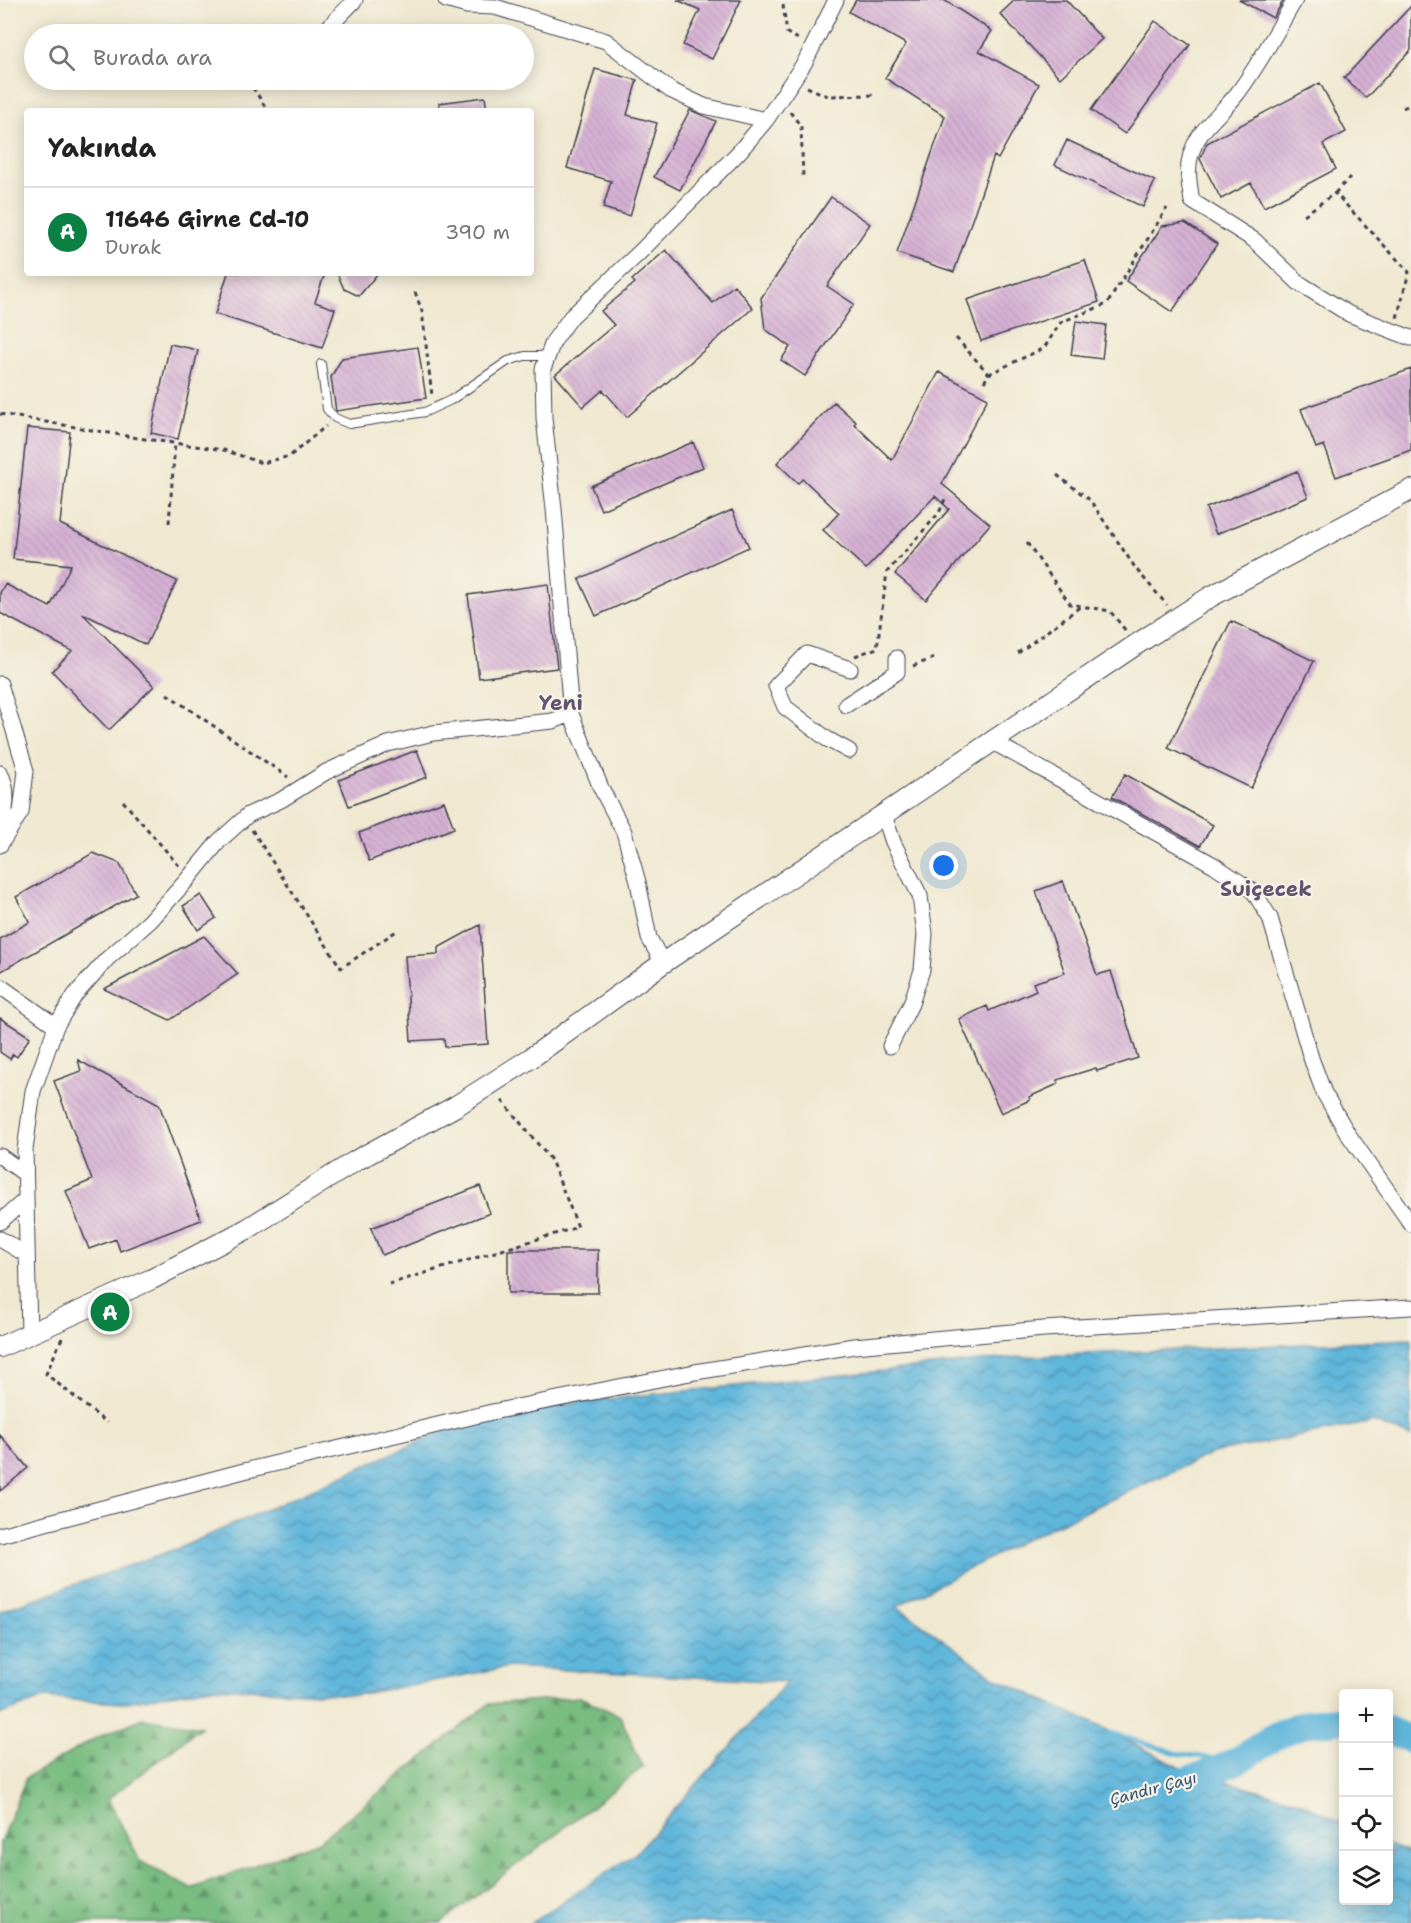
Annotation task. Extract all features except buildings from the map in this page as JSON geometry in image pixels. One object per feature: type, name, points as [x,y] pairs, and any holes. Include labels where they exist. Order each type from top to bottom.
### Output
[{"type":"street","points":[[331,24],[355,0]]},
{"type":"street","points":[[446,0],[467,6],[495,7],[606,41],[669,90],[704,106],[766,120]]},
{"type":"street","points":[[663,963],[649,938],[638,882],[624,832],[601,788],[571,714],[555,509],[544,418],[543,384],[546,356],[571,317],[640,252],[739,152],[766,120],[813,46],[836,0]]},
{"type":"street","points":[[1295,0],[1249,78],[1201,133],[1196,142],[1188,167],[1192,201],[1254,240],[1299,283],[1349,314],[1411,338]]},
{"type":"street","points":[[0,1347],[152,1279],[247,1229],[357,1160],[456,1106],[531,1058],[663,963],[1178,617],[1210,597],[1411,490]]},
{"type":"street","points":[[849,664],[807,654],[776,686],[784,707],[827,739],[849,751]]},
{"type":"street","points":[[846,705],[897,665]]},
{"type":"street","points":[[0,684],[26,771],[21,812],[0,845]]},
{"type":"street","points":[[29,1335],[24,1150],[33,1091],[56,1026],[75,995],[106,959],[150,921],[219,841],[244,819],[326,772],[388,744],[433,733],[553,721],[571,714]]},
{"type":"street","points":[[993,742],[1214,865],[1254,892],[1270,918],[1324,1093],[1348,1134],[1411,1224]]},
{"type":"street","points":[[0,773],[6,783],[5,813],[0,836]]},
{"type":"street","points":[[884,815],[893,842],[920,896],[925,934],[922,970],[911,1004],[890,1046]]},
{"type":"street","points":[[0,986],[56,1026]]},
{"type":"street","points":[[0,1156],[25,1174]]},
{"type":"street","points":[[0,1222],[26,1199]]},
{"type":"street","points":[[0,1239],[27,1255]]},
{"type":"street","points":[[0,1535],[244,1471],[481,1415],[729,1366],[854,1346],[1044,1329],[1411,1307]]},
{"type":"lane","points":[[321,364],[326,404],[335,418],[349,424],[415,415],[434,409],[508,361],[525,356],[546,356]]},
{"type":"path","points":[[783,5],[787,33],[813,46]]},
{"type":"path","points":[[793,80],[828,96],[875,94]]},
{"type":"path","points":[[254,90],[266,108]]},
{"type":"path","points":[[780,99],[801,126],[803,177]]},
{"type":"path","points":[[1403,108],[1411,104]]},
{"type":"path","points":[[1304,215],[1335,193],[1350,177]]},
{"type":"path","points":[[1335,193],[1409,272],[1393,331]]},
{"type":"path","points":[[984,382],[989,374],[1044,348],[1061,322],[1107,304],[1167,208]]},
{"type":"path","points":[[414,292],[422,311],[434,409]]},
{"type":"path","points":[[956,338],[989,374]]},
{"type":"path","points":[[0,414],[224,450],[262,463],[290,456],[335,418]]},
{"type":"path","points":[[169,524],[175,443]]},
{"type":"path","points":[[1057,475],[1090,500],[1136,569],[1178,617]]},
{"type":"path","points":[[849,664],[877,648],[887,572],[939,513],[945,499]]},
{"type":"path","points":[[1027,543],[1070,604],[1110,611],[1137,644]]},
{"type":"path","points":[[1018,653],[1081,606]]},
{"type":"path","points":[[897,665],[937,657]]},
{"type":"path","points":[[167,694],[302,786]]},
{"type":"path","points":[[123,801],[189,878]]},
{"type":"path","points":[[244,819],[341,968],[398,930]]},
{"type":"path","points":[[389,1284],[578,1227],[551,1160],[490,1085]]},
{"type":"path","points":[[73,1315],[46,1374],[107,1423]]},
{"type":"green space","points":[[580,1697],[620,1716],[643,1767],[441,1923],[0,1923],[0,1843],[26,1778],[94,1739],[143,1718],[201,1727],[108,1799],[140,1861],[191,1889],[319,1841],[489,1704]]},
{"type":"water","points":[[1411,1339],[1411,1437],[1373,1422],[1212,1453],[1034,1535],[897,1606],[996,1678],[1099,1726],[1185,1770],[1298,1801],[1339,1821],[1339,1905],[1393,1905],[1393,1847],[1411,1854],[1411,1923],[531,1923],[636,1853],[787,1682],[509,1667],[356,1695],[211,1687],[122,1703],[44,1698],[0,1715],[0,1611],[184,1546],[488,1411],[1020,1357]]},
{"type":"waterway","name":"Çandır Çayı","points":[[1166,1787],[1228,1765],[1292,1728],[1317,1722],[1339,1720]]},
{"type":"waterway","name":"Çandır Çayı","points":[[1393,1732],[1411,1740]]},
{"type":"waterway","points":[[1112,1733],[1176,1753],[1235,1762]]},
{"type":"place","name":"11646 Girne Cd-10","points":[[110,1312]]},
{"type":"district","name":"Yeni","points":[[561,703]]},
{"type":"district","name":"Suiçecek","points":[[1266,889]]}]
